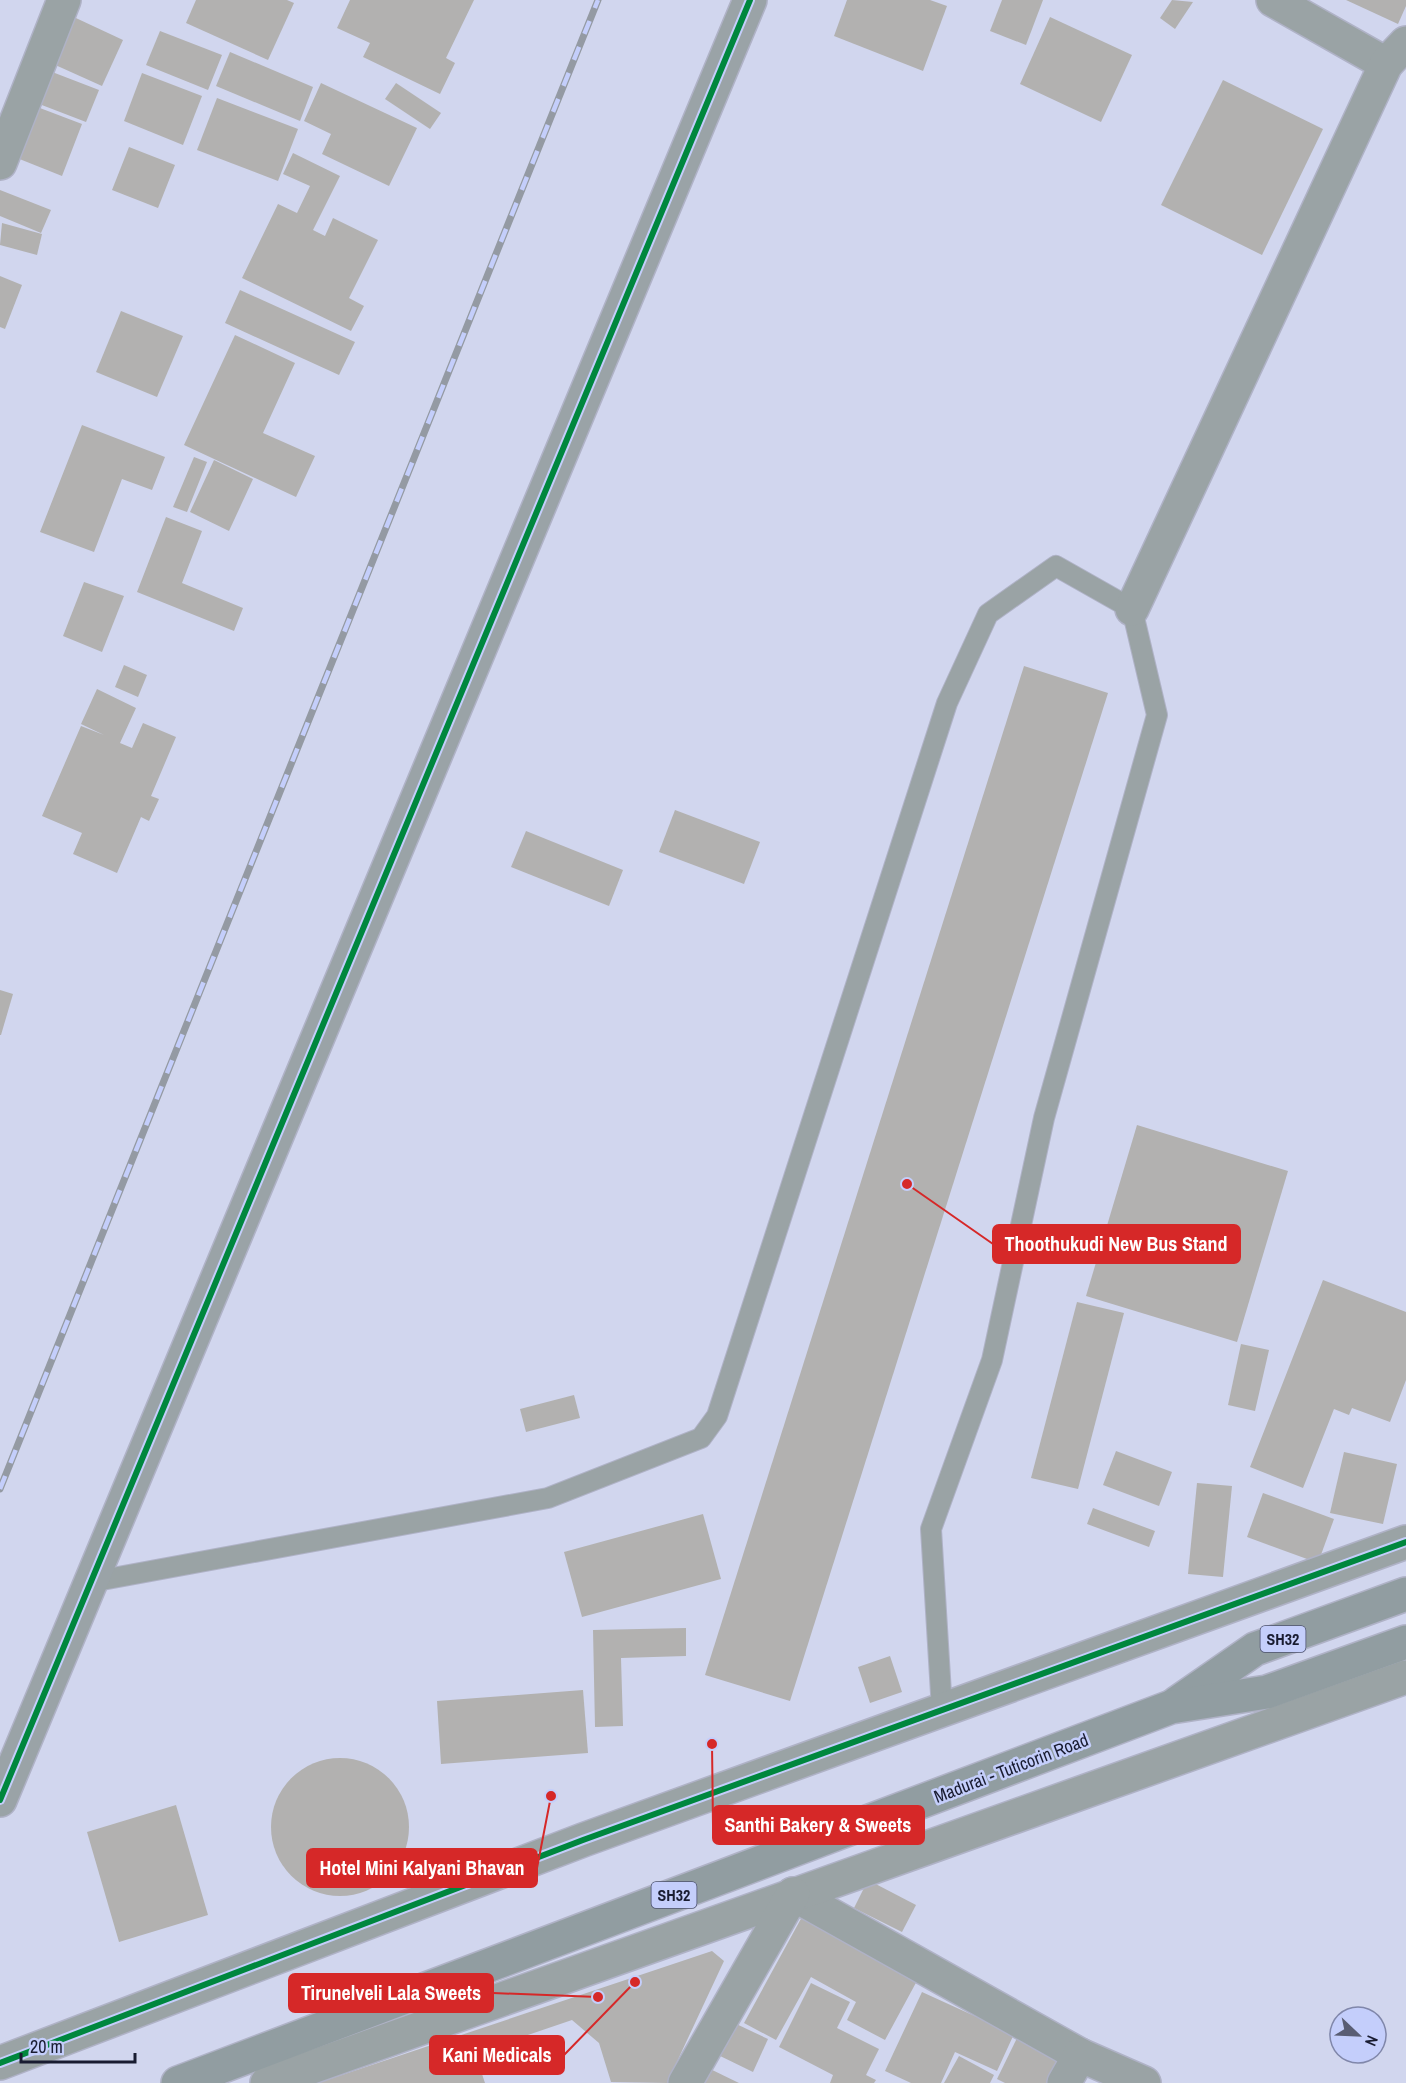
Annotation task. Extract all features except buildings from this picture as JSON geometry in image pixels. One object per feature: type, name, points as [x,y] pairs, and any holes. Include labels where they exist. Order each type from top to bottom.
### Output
[{"type":"main road","name":"Madurai - Tuticorin Road","points":[[1171,1707],[1255,1649],[1406,1594]]},
{"type":"main road","name":"Madurai - Tuticorin Road","points":[[178,2083],[1171,1707],[1267,1692],[1406,1641]]},
{"type":"street","points":[[0,163],[64,0]]},
{"type":"street","points":[[0,1800],[501,604],[750,0]]},
{"type":"street","points":[[1132,609],[1396,54],[1273,0]]},
{"type":"street","points":[[0,2063],[583,1840],[1406,1542]]},
{"type":"street","points":[[267,2083],[1406,1677]]},
{"type":"street","points":[[793,1894],[1080,2055],[1144,2083]]},
{"type":"street","points":[[685,2083],[793,1894]]},
{"type":"street","points":[[1064,2083],[1080,2055]]},
{"type":"lane","points":[[91,1582],[548,1498],[700,1438],[717,1416],[947,703],[988,614],[1056,566],[1132,609],[1157,715],[1044,1118],[992,1360],[931,1529],[942,1710]]},
{"type":"railway","points":[[0,1489],[598,0]]},
{"type":"cycle path","points":[[0,1800],[750,0]]},
{"type":"cycle path","points":[[0,2063],[583,1840],[1406,1542]]},
{"type":"place","name":"Thoothukudi New Bus Stand","points":[[907,1184]]},
{"type":"place","name":"Santhi Bakery & Sweets","points":[[712,1744]]},
{"type":"place","name":"Hotel Mini Kalyani Bhavan","points":[[551,1796]]},
{"type":"place","name":"Kani Medicals","points":[[635,1982]]},
{"type":"place","name":"Tirunelveli Lala Sweets","points":[[598,1997]]}]
